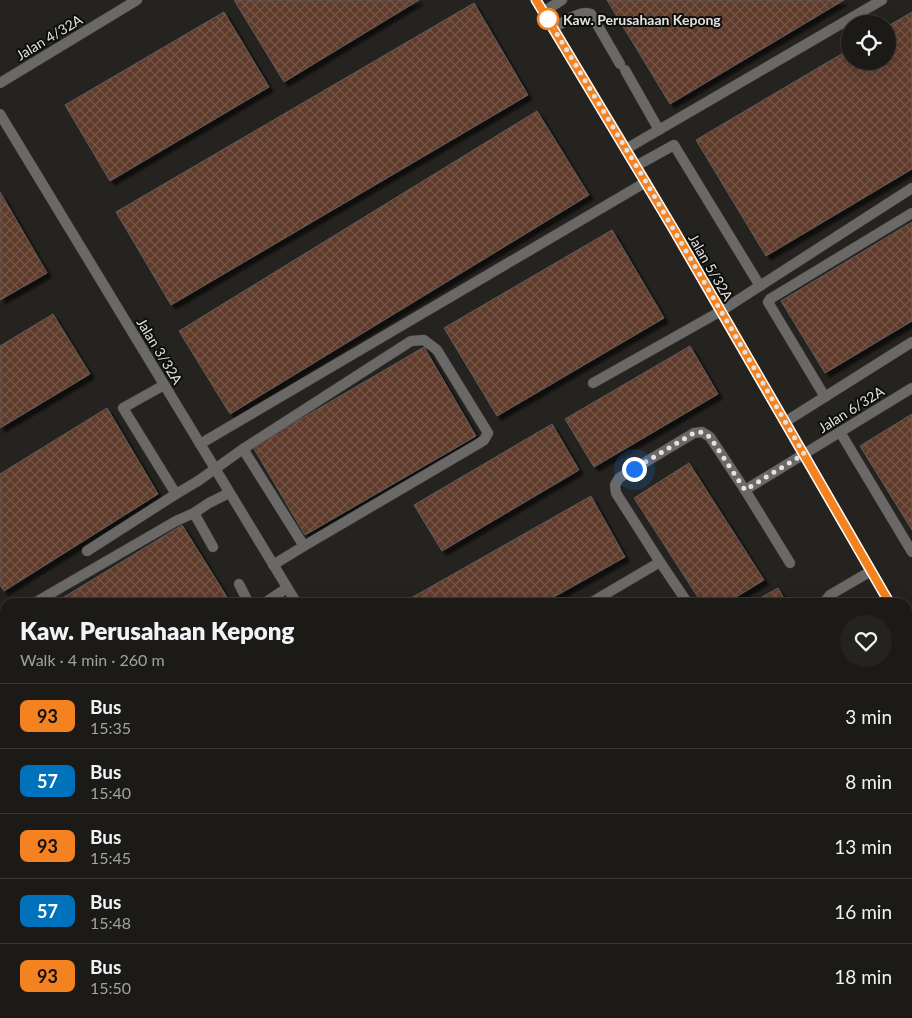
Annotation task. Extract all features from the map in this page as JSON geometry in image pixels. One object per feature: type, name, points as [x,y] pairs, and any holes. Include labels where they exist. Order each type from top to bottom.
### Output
[{"type":"street","name":"Jalan 4/32A","points":[[0,83],[137,0]]},
{"type":"street","name":"Jalan 5/32A","points":[[536,0],[646,182],[887,598]]},
{"type":"street","points":[[543,12],[562,0]]},
{"type":"street","points":[[626,149],[882,0]]},
{"type":"street","points":[[553,28],[580,13],[586,12],[591,14],[659,130]]},
{"type":"street","name":"Jalan 3/32A","points":[[0,114],[293,598]]},
{"type":"street","points":[[636,166],[674,145],[760,286]]},
{"type":"street","points":[[200,444],[646,182]]},
{"type":"street","points":[[592,383],[721,311],[912,188]]},
{"type":"street","points":[[825,397],[768,302],[770,299],[912,213]]},
{"type":"street","points":[[87,550],[198,481],[243,449],[411,341],[424,340],[437,350],[488,433],[484,440],[273,565]]},
{"type":"street","points":[[785,422],[912,342]]},
{"type":"street","points":[[164,385],[123,408],[176,494]]},
{"type":"street","name":"Jalan 6/32A","points":[[745,490],[912,388]]},
{"type":"street","points":[[684,598],[616,493],[615,485],[620,478],[694,433],[702,432],[710,437],[790,563]]},
{"type":"street","points":[[840,432],[912,552]]},
{"type":"street","points":[[243,449],[304,546]]},
{"type":"street","points":[[43,598],[176,521],[230,493]]},
{"type":"street","points":[[194,513],[213,547]]},
{"type":"street","points":[[599,598],[660,562]]},
{"type":"street","points":[[828,598],[870,570]]},
{"type":"street","points":[[239,584],[246,598]]},
{"type":"street","points":[[272,598],[287,588]]},
{"type":"building","points":[[234,0],[419,0],[284,82]]},
{"type":"building","points":[[607,0],[844,0],[670,104]]},
{"type":"building","points":[[474,3],[528,95],[171,305],[116,212]]},
{"type":"building","points":[[224,12],[269,87],[110,181],[65,105]]},
{"type":"building","points":[[912,12],[912,169],[766,256],[696,140],[841,54],[841,70],[896,70],[896,21]]},
{"type":"building","points":[[537,111],[589,195],[230,414],[179,331]]},
{"type":"building","points":[[0,192],[47,273],[0,300]]},
{"type":"building","points":[[912,222],[912,321],[825,373],[781,301]]},
{"type":"building","points":[[612,230],[664,318],[497,416],[444,328]]},
{"type":"building","points":[[53,314],[90,374],[0,428],[0,346]]},
{"type":"building","points":[[690,346],[718,394],[594,467],[565,419]]},
{"type":"building","points":[[424,347],[476,436],[305,535],[253,447]]},
{"type":"building","points":[[107,408],[158,494],[4,591],[0,585],[0,474]]},
{"type":"building","points":[[912,414],[912,530],[860,446]]},
{"type":"building","points":[[552,424],[579,470],[442,551],[414,505]]},
{"type":"building","points":[[689,463],[764,580],[735,598],[698,598],[634,498]]},
{"type":"building","points":[[591,496],[625,557],[552,598],[411,598]]},
{"type":"building","points":[[182,525],[228,598],[63,598]]},
{"type":"building","points":[[778,588],[784,598],[760,598]]},
{"type":"bus line","name":"93","points":[[536,0],[674,230],[887,598]]},
{"type":"place","name":"Kaw. Perusahaan Kepong","points":[[548,19]]},
{"type":"route","points":[[548,19],[646,182],[804,454],[745,490],[710,437],[702,432],[694,433],[634,469]]}]
